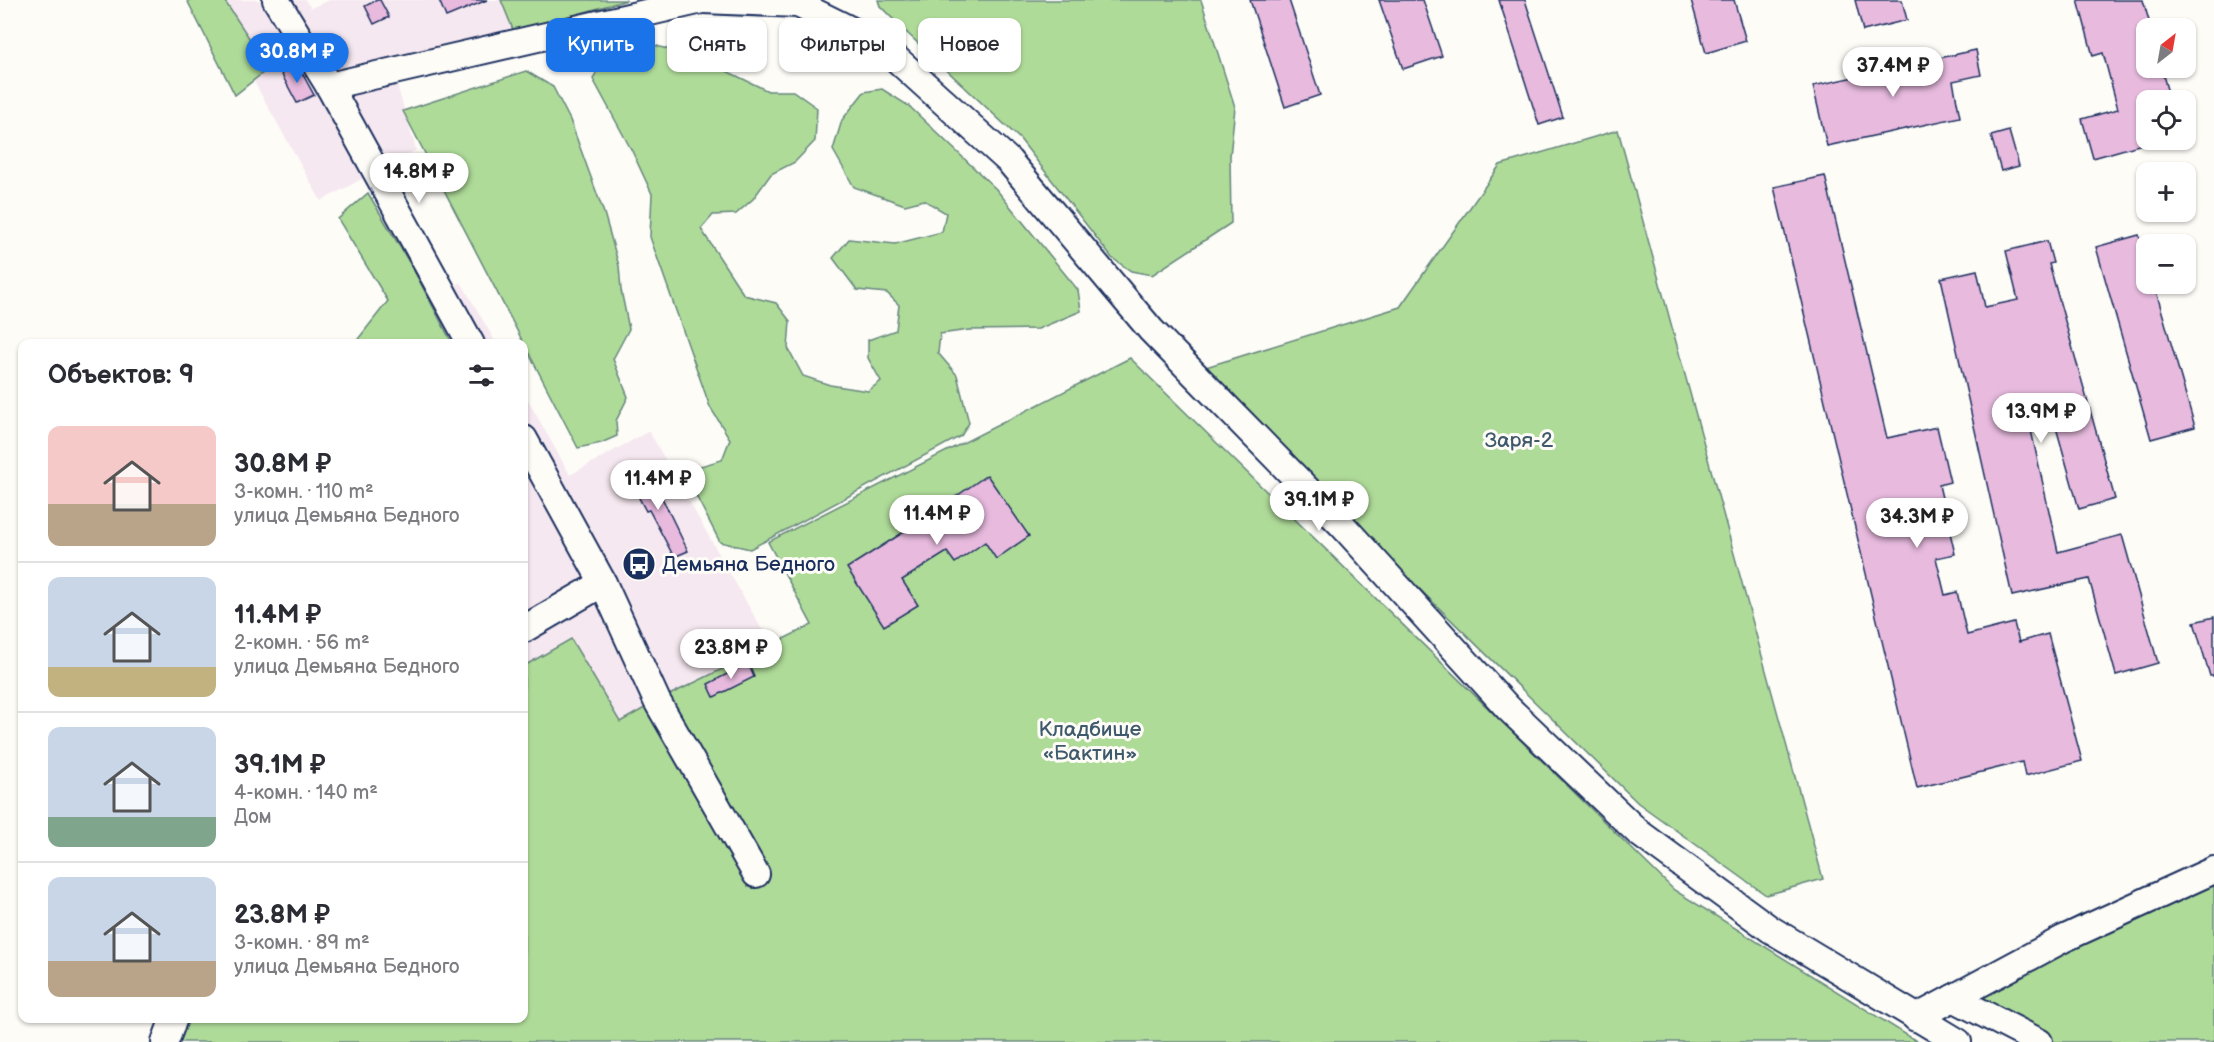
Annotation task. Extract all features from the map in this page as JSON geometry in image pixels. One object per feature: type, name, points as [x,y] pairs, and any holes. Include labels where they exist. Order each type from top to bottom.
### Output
[{"type":"street","points":[[276,0],[329,86],[468,339]]},
{"type":"street","points":[[329,86],[702,0],[801,2],[881,45],[1009,160],[1150,330],[1343,526],[1508,708],[1640,832],[1770,929],[1958,1042]]},
{"type":"street","points":[[528,447],[603,583],[657,701],[756,874]]},
{"type":"street","points":[[528,626],[603,583]]},
{"type":"street","points":[[1916,1018],[2063,939],[2214,870]]},
{"type":"street","points":[[1953,998],[2038,1042]]},
{"type":"street","points":[[165,1042],[172,1023]]},
{"type":"shaded area","points":[[208,0],[305,0],[311,8],[330,0],[501,0],[514,32],[391,64],[416,150],[321,201]]},
{"type":"shaded area","points":[[461,282],[494,339],[382,339],[377,330]]},
{"type":"shaded area","points":[[528,400],[570,475],[649,431],[769,642],[613,730],[528,670]]},
{"type":"green space","points":[[187,0],[224,0],[269,68],[235,95]]},
{"type":"green space","points":[[501,0],[627,0],[563,18],[546,18],[546,23],[514,32]]},
{"type":"green space","points":[[878,0],[1201,0],[1235,107],[1230,156],[1231,223],[1152,275],[1131,271],[1112,258],[1020,139],[949,72],[1021,72],[1021,18],[918,18],[918,43],[906,32],[906,18],[892,18],[880,6]]},
{"type":"green space","points":[[655,45],[667,49],[667,72],[729,72],[768,91],[793,91],[817,108],[815,141],[795,162],[771,174],[753,199],[736,214],[713,215],[701,229],[744,295],[776,303],[790,321],[788,348],[803,376],[830,385],[868,391],[881,381],[868,358],[868,340],[896,330],[899,305],[887,293],[857,290],[833,258],[849,239],[895,244],[942,232],[946,213],[924,200],[905,205],[854,187],[833,150],[842,120],[864,92],[882,89],[909,106],[996,189],[1078,290],[1081,311],[1038,329],[969,330],[940,334],[938,353],[957,375],[969,423],[961,436],[750,549],[720,542],[689,482],[693,468],[722,460],[730,439],[710,407],[650,237],[652,194],[632,151],[593,79],[596,72],[655,72]]},
{"type":"green space","points":[[526,71],[553,87],[570,120],[604,213],[619,266],[629,329],[613,359],[628,397],[616,421],[617,436],[601,443],[578,448],[528,352],[528,339],[521,339],[403,111]]},
{"type":"green space","name":"Заря-2","points":[[1618,130],[1823,879],[1766,895],[1638,803],[1196,370],[1400,307],[1500,165]]},
{"type":"green space","points":[[368,193],[413,269],[450,339],[358,339],[388,301],[338,219]]},
{"type":"green space","name":"Кладбище «Бактин»","points":[[1130,358],[1674,890],[1918,1042],[180,1042],[187,1023],[528,1023],[528,664],[571,639],[620,722],[657,701],[812,625],[768,542]]},
{"type":"green space","points":[[2214,883],[2214,1042],[2030,1042],[1936,995],[2082,914]]},
{"type":"building","points":[[380,0],[389,17],[374,24],[365,6]]},
{"type":"building","points":[[439,0],[487,0],[446,17]]},
{"type":"building","points":[[1250,0],[1289,0],[1320,95],[1285,107]]},
{"type":"building","points":[[1379,0],[1423,0],[1442,56],[1403,69]]},
{"type":"building","points":[[1499,0],[1525,0],[1563,117],[1539,125]]},
{"type":"building","points":[[1691,0],[1734,0],[1746,41],[1706,53]]},
{"type":"building","points":[[1855,0],[1902,0],[1907,20],[1863,31]]},
{"type":"building","points":[[2078,0],[2143,0],[2148,18],[2136,18],[2136,78],[2164,78],[2167,90],[2136,90],[2136,146],[2093,158],[2082,119],[2118,109],[2103,53],[2093,56]]},
{"type":"building","points":[[1976,50],[1981,75],[1953,81],[1960,117],[1827,146],[1813,86]]},
{"type":"building","points":[[297,64],[314,95],[297,103],[281,73]]},
{"type":"building","points":[[2009,131],[2019,166],[2001,171],[1991,136]]},
{"type":"building","points":[[1825,176],[1887,438],[1937,427],[1950,482],[1939,485],[1955,554],[1936,558],[1945,595],[1957,592],[1967,635],[2014,623],[2019,642],[2048,634],[2082,761],[2025,776],[2022,762],[1917,788],[1774,187]]},
{"type":"building","points":[[2136,236],[2136,294],[2157,294],[2195,427],[2151,439],[2096,247]]},
{"type":"building","points":[[2047,241],[2053,263],[2049,264],[2115,499],[2079,509],[2050,406],[2027,412],[2058,552],[2122,535],[2158,663],[2116,675],[2089,579],[2012,596],[1941,278],[1977,270],[1985,307],[2018,300],[2006,251]]},
{"type":"building","points":[[648,469],[688,551],[674,557],[649,510],[646,511],[629,479]]},
{"type":"building","points":[[987,475],[1029,536],[996,559],[985,542],[955,563],[947,552],[902,580],[918,605],[884,626],[847,568],[915,525]]},
{"type":"building","points":[[2214,617],[2214,676],[2210,676],[2194,622]]},
{"type":"building","points":[[718,630],[729,649],[700,665],[689,645]]},
{"type":"building","points":[[748,663],[754,677],[714,697],[708,684]]},
{"type":"place","name":"Демьяна Бедного","points":[[639,564]]}]
